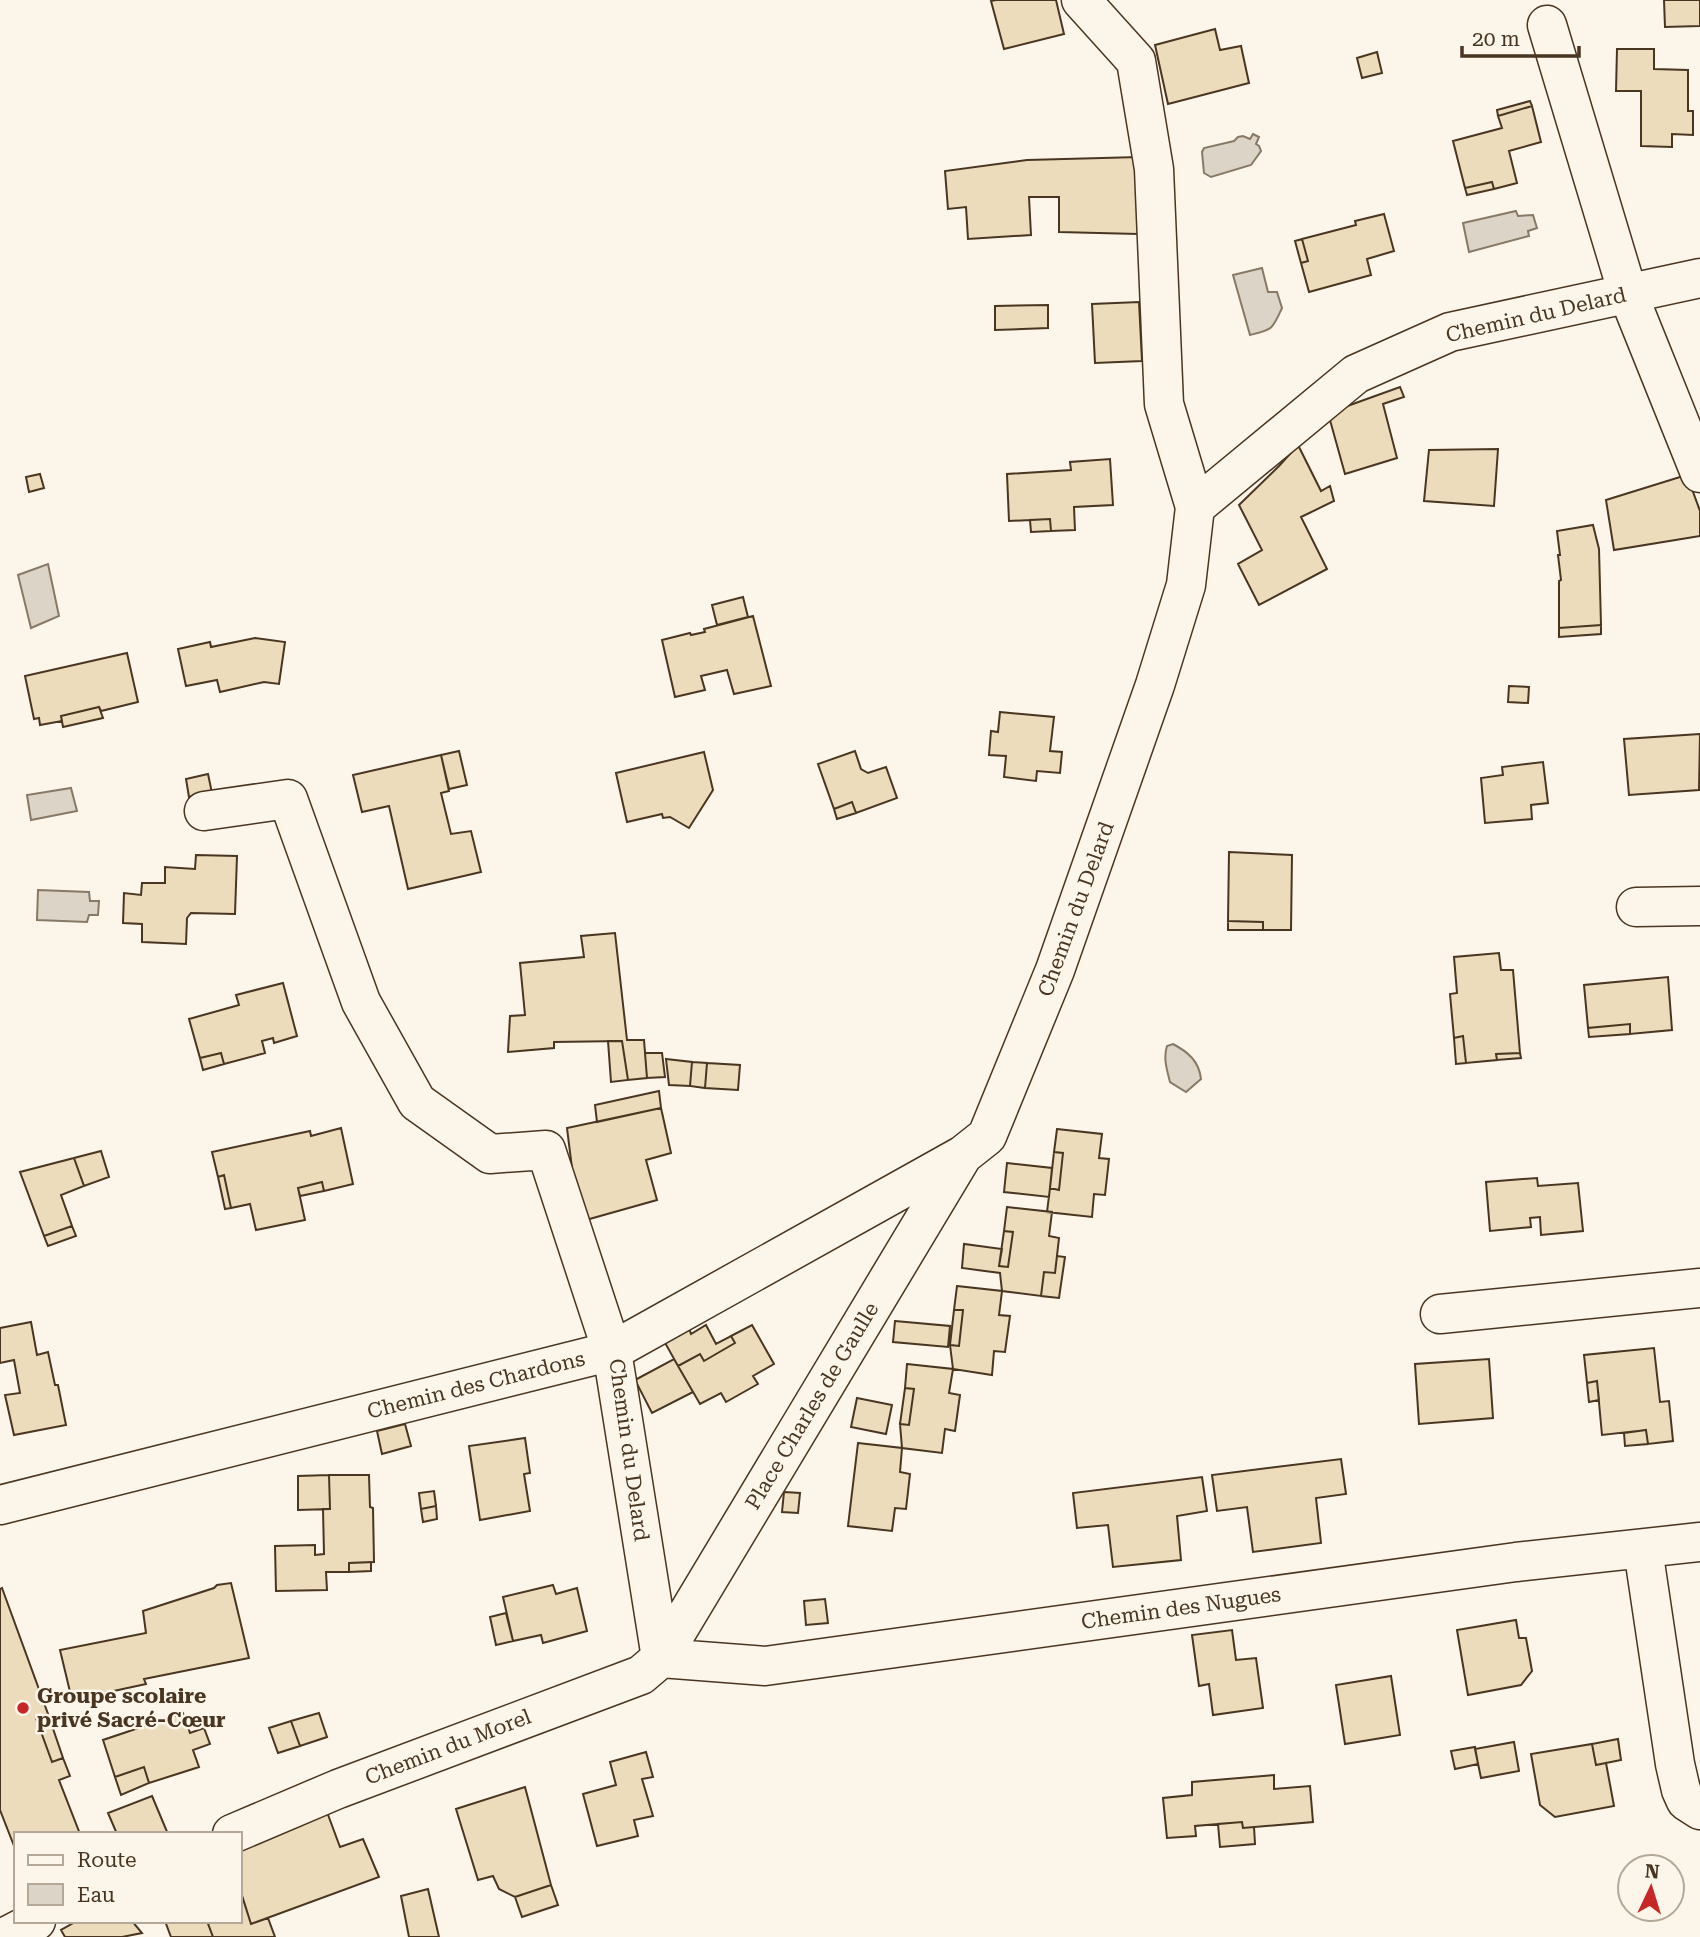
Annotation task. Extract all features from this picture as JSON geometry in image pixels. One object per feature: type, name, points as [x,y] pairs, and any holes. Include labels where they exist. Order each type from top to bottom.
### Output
[{"type":"street","points":[[1081,0],[1136,61],[1154,169],[1164,404],[1195,507]]},
{"type":"street","points":[[1547,25],[1628,294],[1700,473]]},
{"type":"street","name":"Chemin du Delard","points":[[661,1658],[612,1351],[963,1155],[987,1136],[1055,970],[1150,698],[1186,585],[1195,507],[1356,374],[1450,332],[1700,278]]},
{"type":"street","name":"Chemin des Chardons","points":[[0,1505],[612,1351],[546,1150],[490,1154],[417,1102],[361,1002],[288,799],[204,811]]},
{"type":"street","points":[[1636,907],[1700,906]]},
{"type":"street","name":"Place Charles de Gaulle","points":[[661,1658],[963,1155]]},
{"type":"street","points":[[1440,1314],[1700,1288]]},
{"type":"street","name":"Chemin des Nugues","points":[[661,1658],[765,1666],[1503,1563],[1700,1542]]},
{"type":"street","points":[[1643,1549],[1675,1764],[1686,1801],[1700,1810]]},
{"type":"street","name":"Chemin du Morel","points":[[237,1832],[338,1789],[641,1675],[661,1658]]},
{"type":"street","points":[[5,1937],[32,1923]]},
{"type":"water","points":[[1253,134],[1259,137],[1256,144],[1261,151],[1251,165],[1211,177],[1204,173],[1204,148],[1234,141],[1243,136],[1250,139]]},
{"type":"water","points":[[1516,211],[1518,216],[1533,215],[1537,228],[1528,231],[1529,236],[1469,252],[1463,223]]},
{"type":"water","points":[[1262,268],[1268,292],[1277,292],[1282,308],[1271,328],[1250,335],[1233,275]]},
{"type":"water","points":[[48,564],[59,616],[31,628],[18,575]]},
{"type":"water","points":[[71,788],[77,811],[31,820],[27,795]]},
{"type":"water","points":[[38,890],[89,892],[90,901],[99,901],[98,915],[89,915],[87,922],[37,920]]},
{"type":"water","points":[[1173,1044],[1192,1058],[1200,1073],[1201,1079],[1186,1092],[1170,1082],[1165,1055],[1167,1046]]},
{"type":"building","points":[[1056,0],[1064,34],[1004,49],[991,1]]},
{"type":"building","points":[[1664,0],[1700,0],[1700,26],[1665,27]]},
{"type":"building","points":[[1215,29],[1220,50],[1241,46],[1249,83],[1168,104],[1155,45]]},
{"type":"building","points":[[1617,49],[1654,49],[1654,69],[1688,70],[1688,111],[1693,111],[1693,135],[1672,134],[1672,147],[1641,146],[1641,91],[1616,91]]},
{"type":"building","points":[[1377,52],[1382,73],[1362,78],[1357,58]]},
{"type":"building","points":[[1530,101],[1532,106],[1498,116],[1497,110]]},
{"type":"building","points":[[1532,106],[1541,142],[1509,151],[1517,183],[1494,189],[1492,182],[1465,188],[1453,141],[1502,128],[1498,116]]},
{"type":"building","points":[[1139,157],[1138,234],[1059,232],[1059,197],[1029,197],[1031,235],[968,239],[966,207],[948,209],[945,171],[1027,160]]},
{"type":"building","points":[[1492,182],[1494,189],[1467,195],[1465,188]]},
{"type":"building","points":[[1384,214],[1394,251],[1367,259],[1371,275],[1309,292],[1301,263],[1308,261],[1302,239],[1356,225],[1355,221]]},
{"type":"building","points":[[1302,239],[1308,261],[1301,263],[1295,241]]},
{"type":"building","points":[[1139,302],[1142,361],[1095,363],[1092,304]]},
{"type":"building","points":[[1048,305],[1048,328],[995,330],[995,306]]},
{"type":"building","points":[[1400,387],[1404,397],[1383,404],[1397,458],[1345,474],[1328,413]]},
{"type":"building","points":[[1298,445],[1321,491],[1330,486],[1334,501],[1301,517],[1327,569],[1259,605],[1238,564],[1262,550],[1239,505]]},
{"type":"building","points":[[1498,449],[1494,506],[1424,501],[1429,450]]},
{"type":"building","points":[[1110,459],[1113,505],[1074,507],[1075,530],[1051,531],[1050,519],[1009,521],[1007,474],[1071,470],[1070,462]]},
{"type":"building","points":[[40,474],[44,488],[29,492],[26,477]]},
{"type":"building","points":[[1680,477],[1689,481],[1700,511],[1700,536],[1614,550],[1606,500]]},
{"type":"building","points":[[1050,519],[1051,531],[1031,532],[1030,520]]},
{"type":"building","points":[[1593,525],[1599,549],[1601,625],[1559,628],[1561,580],[1557,531]]},
{"type":"building","points":[[743,597],[748,617],[717,625],[712,605]]},
{"type":"building","points":[[753,616],[771,686],[734,694],[727,670],[701,676],[705,690],[675,697],[662,640],[705,632],[704,629]]},
{"type":"building","points":[[1601,625],[1601,634],[1559,637],[1559,628]]},
{"type":"building","points":[[255,638],[285,642],[279,684],[264,682],[220,692],[217,680],[186,686],[178,649],[210,642],[211,647]]},
{"type":"building","points":[[127,653],[138,702],[101,711],[99,707],[61,716],[62,721],[40,725],[39,718],[34,719],[25,676]]},
{"type":"building","points":[[1509,686],[1529,687],[1528,703],[1508,702]]},
{"type":"building","points":[[99,707],[103,718],[63,727],[61,716]]},
{"type":"building","points":[[1000,712],[1054,717],[1050,751],[1062,752],[1060,773],[1037,771],[1036,781],[1004,777],[1006,756],[989,755],[991,731],[998,732]]},
{"type":"building","points":[[1700,734],[1699,790],[1629,795],[1624,739]]},
{"type":"building","points":[[459,751],[467,785],[449,789],[441,755]]},
{"type":"building","points":[[855,751],[861,769],[868,773],[886,767],[897,798],[856,813],[852,802],[834,809],[818,764]]},
{"type":"building","points":[[704,752],[713,790],[689,828],[670,817],[663,818],[662,814],[627,822],[616,773]]},
{"type":"building","points":[[441,755],[449,791],[441,793],[451,834],[471,831],[481,872],[408,889],[389,806],[362,812],[353,775]]},
{"type":"building","points":[[1543,762],[1548,803],[1531,805],[1532,819],[1485,823],[1481,778],[1503,775],[1502,767]]},
{"type":"building","points":[[208,774],[212,793],[189,797],[186,779]]},
{"type":"building","points":[[852,802],[856,813],[837,819],[834,809]]},
{"type":"building","points":[[1229,852],[1292,855],[1291,930],[1263,930],[1263,922],[1228,921]]},
{"type":"building","points":[[196,855],[237,856],[235,914],[191,913],[187,918],[186,944],[142,942],[142,924],[123,923],[124,893],[141,895],[142,883],[165,883],[165,867],[195,869]]},
{"type":"building","points":[[1228,921],[1263,922],[1263,930],[1228,930]]},
{"type":"building","points":[[615,933],[627,1040],[644,1040],[647,1078],[628,1080],[622,1041],[554,1042],[554,1048],[508,1052],[510,1016],[525,1015],[520,963],[584,957],[581,936]]},
{"type":"building","points":[[1499,953],[1501,970],[1513,970],[1520,1053],[1496,1054],[1497,1060],[1466,1063],[1463,1036],[1454,1038],[1450,994],[1457,993],[1454,957]]},
{"type":"building","points":[[1668,977],[1672,1030],[1630,1034],[1630,1024],[1588,1028],[1584,985]]},
{"type":"building","points":[[283,983],[297,1036],[274,1043],[273,1038],[262,1041],[265,1053],[224,1064],[221,1053],[200,1058],[189,1019],[239,1005],[236,995]]},
{"type":"building","points":[[1630,1024],[1630,1034],[1589,1037],[1588,1028]]},
{"type":"building","points":[[1463,1036],[1466,1063],[1456,1064],[1454,1038]]},
{"type":"building","points":[[608,1041],[622,1041],[628,1080],[611,1082]]},
{"type":"building","points":[[221,1053],[224,1064],[203,1070],[200,1058]]},
{"type":"building","points":[[645,1053],[662,1053],[665,1077],[647,1078]]},
{"type":"building","points":[[1520,1053],[1521,1058],[1497,1060],[1496,1054]]},
{"type":"building","points":[[666,1059],[692,1062],[690,1086],[669,1085]]},
{"type":"building","points":[[692,1062],[707,1063],[705,1088],[690,1086]]},
{"type":"building","points":[[707,1063],[740,1065],[738,1090],[705,1088]]},
{"type":"building","points":[[659,1091],[661,1108],[597,1122],[595,1105]]},
{"type":"building","points":[[661,1108],[671,1153],[646,1160],[657,1200],[586,1220],[573,1176],[567,1128]]},
{"type":"building","points":[[341,1128],[353,1184],[324,1191],[322,1182],[298,1188],[305,1220],[256,1230],[250,1204],[231,1208],[224,1175],[218,1177],[212,1152],[310,1131],[311,1136]]},
{"type":"building","points":[[1057,1129],[1102,1134],[1099,1158],[1109,1159],[1105,1195],[1094,1194],[1092,1217],[1047,1212],[1050,1188],[1059,1190],[1063,1153],[1054,1152]]},
{"type":"building","points":[[101,1151],[109,1177],[84,1186],[74,1158]]},
{"type":"building","points":[[1054,1152],[1063,1153],[1059,1190],[1050,1188]]},
{"type":"building","points":[[74,1158],[84,1186],[61,1195],[72,1226],[44,1236],[20,1172]]},
{"type":"building","points":[[1007,1163],[1052,1168],[1049,1197],[1004,1192]]},
{"type":"building","points":[[224,1175],[231,1208],[225,1209],[218,1177]]},
{"type":"building","points":[[1537,1178],[1538,1186],[1578,1183],[1583,1231],[1541,1235],[1540,1217],[1530,1218],[1531,1227],[1490,1231],[1486,1182]]},
{"type":"building","points":[[322,1182],[324,1191],[300,1196],[298,1188]]},
{"type":"building","points":[[1007,1207],[1052,1212],[1049,1236],[1059,1238],[1055,1273],[1044,1272],[1041,1296],[1002,1291],[1000,1273],[962,1268],[964,1244],[1002,1249],[999,1266],[1008,1267],[1013,1232],[1004,1231]]},
{"type":"building","points":[[72,1226],[76,1236],[48,1246],[44,1236]]},
{"type":"building","points":[[1004,1231],[1013,1232],[1008,1267],[999,1266]]},
{"type":"building","points":[[1057,1256],[1065,1257],[1059,1298],[1041,1296],[1044,1272],[1055,1273]]},
{"type":"building","points":[[957,1286],[1002,1291],[999,1315],[1010,1316],[1005,1352],[994,1351],[992,1375],[953,1369],[950,1345],[959,1346],[963,1310],[954,1310]]},
{"type":"building","points":[[954,1310],[963,1310],[959,1346],[950,1345]]},
{"type":"building","points":[[895,1321],[950,1326],[948,1347],[893,1342]]},
{"type":"building","points":[[31,1322],[37,1355],[48,1352],[66,1425],[14,1435],[5,1395],[20,1393],[14,1360],[0,1363],[0,1328]]},
{"type":"building","points":[[706,1325],[716,1344],[731,1336],[735,1343],[704,1361],[700,1354],[678,1366],[664,1341],[689,1328],[691,1334]]},
{"type":"building","points":[[752,1325],[774,1364],[753,1376],[758,1384],[726,1402],[721,1393],[700,1404],[678,1366],[700,1354],[704,1361],[735,1343],[731,1336]]},
{"type":"building","points":[[1654,1348],[1660,1402],[1669,1401],[1673,1441],[1648,1444],[1646,1430],[1602,1435],[1597,1381],[1587,1383],[1584,1355]]},
{"type":"building","points":[[674,1359],[693,1392],[652,1413],[635,1380]]},
{"type":"building","points":[[1489,1359],[1493,1418],[1419,1424],[1415,1364]]},
{"type":"building","points":[[907,1364],[953,1369],[949,1393],[960,1395],[955,1431],[945,1429],[942,1453],[902,1448],[900,1424],[909,1425],[914,1389],[905,1388]]},
{"type":"building","points":[[1597,1381],[1599,1400],[1589,1402],[1587,1383]]},
{"type":"building","points":[[905,1388],[914,1389],[909,1425],[900,1424]]},
{"type":"building","points":[[857,1398],[892,1405],[886,1434],[851,1427]]},
{"type":"building","points":[[405,1424],[411,1446],[382,1454],[377,1431]]},
{"type":"building","points":[[1646,1430],[1648,1444],[1625,1446],[1624,1433]]},
{"type":"building","points":[[525,1438],[530,1473],[524,1474],[530,1511],[480,1520],[469,1446]]},
{"type":"building","points":[[858,1443],[902,1448],[900,1472],[910,1474],[906,1509],[895,1508],[892,1531],[848,1526]]},
{"type":"building","points":[[1341,1459],[1346,1494],[1316,1498],[1321,1543],[1253,1552],[1247,1507],[1217,1511],[1212,1475]]},
{"type":"building","points":[[329,1475],[369,1475],[374,1562],[349,1563],[349,1572],[326,1572],[327,1590],[276,1591],[275,1546],[315,1545],[315,1555],[324,1554],[323,1509],[330,1509]]},
{"type":"building","points":[[329,1475],[330,1509],[298,1510],[298,1476]]},
{"type":"building","points":[[1202,1477],[1207,1511],[1177,1516],[1181,1560],[1113,1567],[1108,1525],[1077,1528],[1073,1493]]},
{"type":"building","points":[[434,1491],[436,1506],[421,1509],[419,1493]]},
{"type":"building","points":[[784,1492],[800,1493],[798,1513],[782,1512]]},
{"type":"building","points":[[436,1506],[437,1519],[423,1522],[421,1509]]},
{"type":"building","points":[[371,1562],[371,1571],[349,1572],[349,1563]]},
{"type":"building","points":[[231,1583],[249,1658],[144,1679],[146,1684],[72,1700],[60,1650],[146,1633],[143,1611],[217,1585]]},
{"type":"building","points":[[553,1585],[556,1594],[577,1588],[587,1631],[543,1643],[541,1635],[513,1641],[503,1597]]},
{"type":"building","name":"Groupe scolaire privé Sacré-Cœur","points":[[2,1588],[48,1714],[36,1718],[52,1762],[63,1758],[70,1776],[59,1780],[79,1832],[14,1832],[14,1846],[0,1810]]},
{"type":"building","points":[[825,1599],[828,1623],[806,1625],[804,1601]]},
{"type":"building","points":[[506,1613],[513,1641],[496,1645],[490,1617]]},
{"type":"building","points":[[1516,1620],[1519,1638],[1526,1638],[1532,1671],[1521,1685],[1468,1695],[1457,1630]]},
{"type":"building","points":[[1232,1630],[1236,1660],[1256,1658],[1263,1708],[1213,1715],[1209,1684],[1199,1686],[1192,1635]]},
{"type":"building","points":[[1391,1676],[1400,1735],[1345,1744],[1336,1685]]},
{"type":"building","points":[[183,1713],[190,1733],[204,1728],[210,1744],[193,1750],[199,1767],[149,1783],[144,1767],[115,1777],[103,1740]]},
{"type":"building","points":[[319,1713],[327,1737],[300,1746],[291,1721]]},
{"type":"building","points":[[48,1714],[63,1758],[52,1762],[36,1718]]},
{"type":"building","points":[[291,1721],[300,1746],[278,1753],[269,1728]]},
{"type":"building","points":[[1618,1739],[1621,1760],[1596,1765],[1592,1744]]},
{"type":"building","points":[[1514,1742],[1519,1771],[1481,1778],[1475,1749]]},
{"type":"building","points":[[1592,1744],[1596,1765],[1606,1763],[1614,1806],[1555,1817],[1540,1805],[1531,1754]]},
{"type":"building","points":[[1475,1747],[1478,1764],[1455,1769],[1451,1751]]},
{"type":"building","points":[[646,1752],[653,1777],[642,1779],[653,1816],[634,1820],[638,1836],[597,1846],[583,1794],[616,1785],[610,1762]]},
{"type":"building","points":[[144,1767],[149,1783],[121,1795],[115,1777]]},
{"type":"building","points":[[1274,1775],[1274,1789],[1310,1786],[1313,1822],[1243,1828],[1242,1822],[1195,1826],[1196,1836],[1167,1838],[1163,1798],[1192,1795],[1192,1782]]},
{"type":"building","points":[[525,1787],[551,1885],[515,1897],[499,1889],[493,1876],[478,1880],[456,1809]]},
{"type":"building","points":[[152,1796],[167,1832],[116,1832],[108,1813]]},
{"type":"building","points":[[327,1812],[340,1847],[363,1839],[379,1877],[251,1924],[242,1895],[242,1849]]},
{"type":"building","points":[[1242,1822],[1243,1828],[1254,1827],[1255,1844],[1220,1847],[1218,1824]]},
{"type":"building","points":[[551,1885],[558,1905],[522,1917],[515,1897]]},
{"type":"building","points":[[428,1889],[439,1937],[409,1937],[401,1896]]},
{"type":"building","points":[[242,1899],[251,1924],[268,1918],[275,1937],[213,1937],[208,1923],[242,1923]]},
{"type":"building","points":[[73,1923],[134,1923],[142,1933],[122,1937],[65,1937],[61,1930]]},
{"type":"building","points":[[166,1923],[208,1923],[213,1937],[171,1937]]},
{"type":"place","name":"Groupe scolaire privé Sacré-Cœur","points":[[23,1708]]}]
